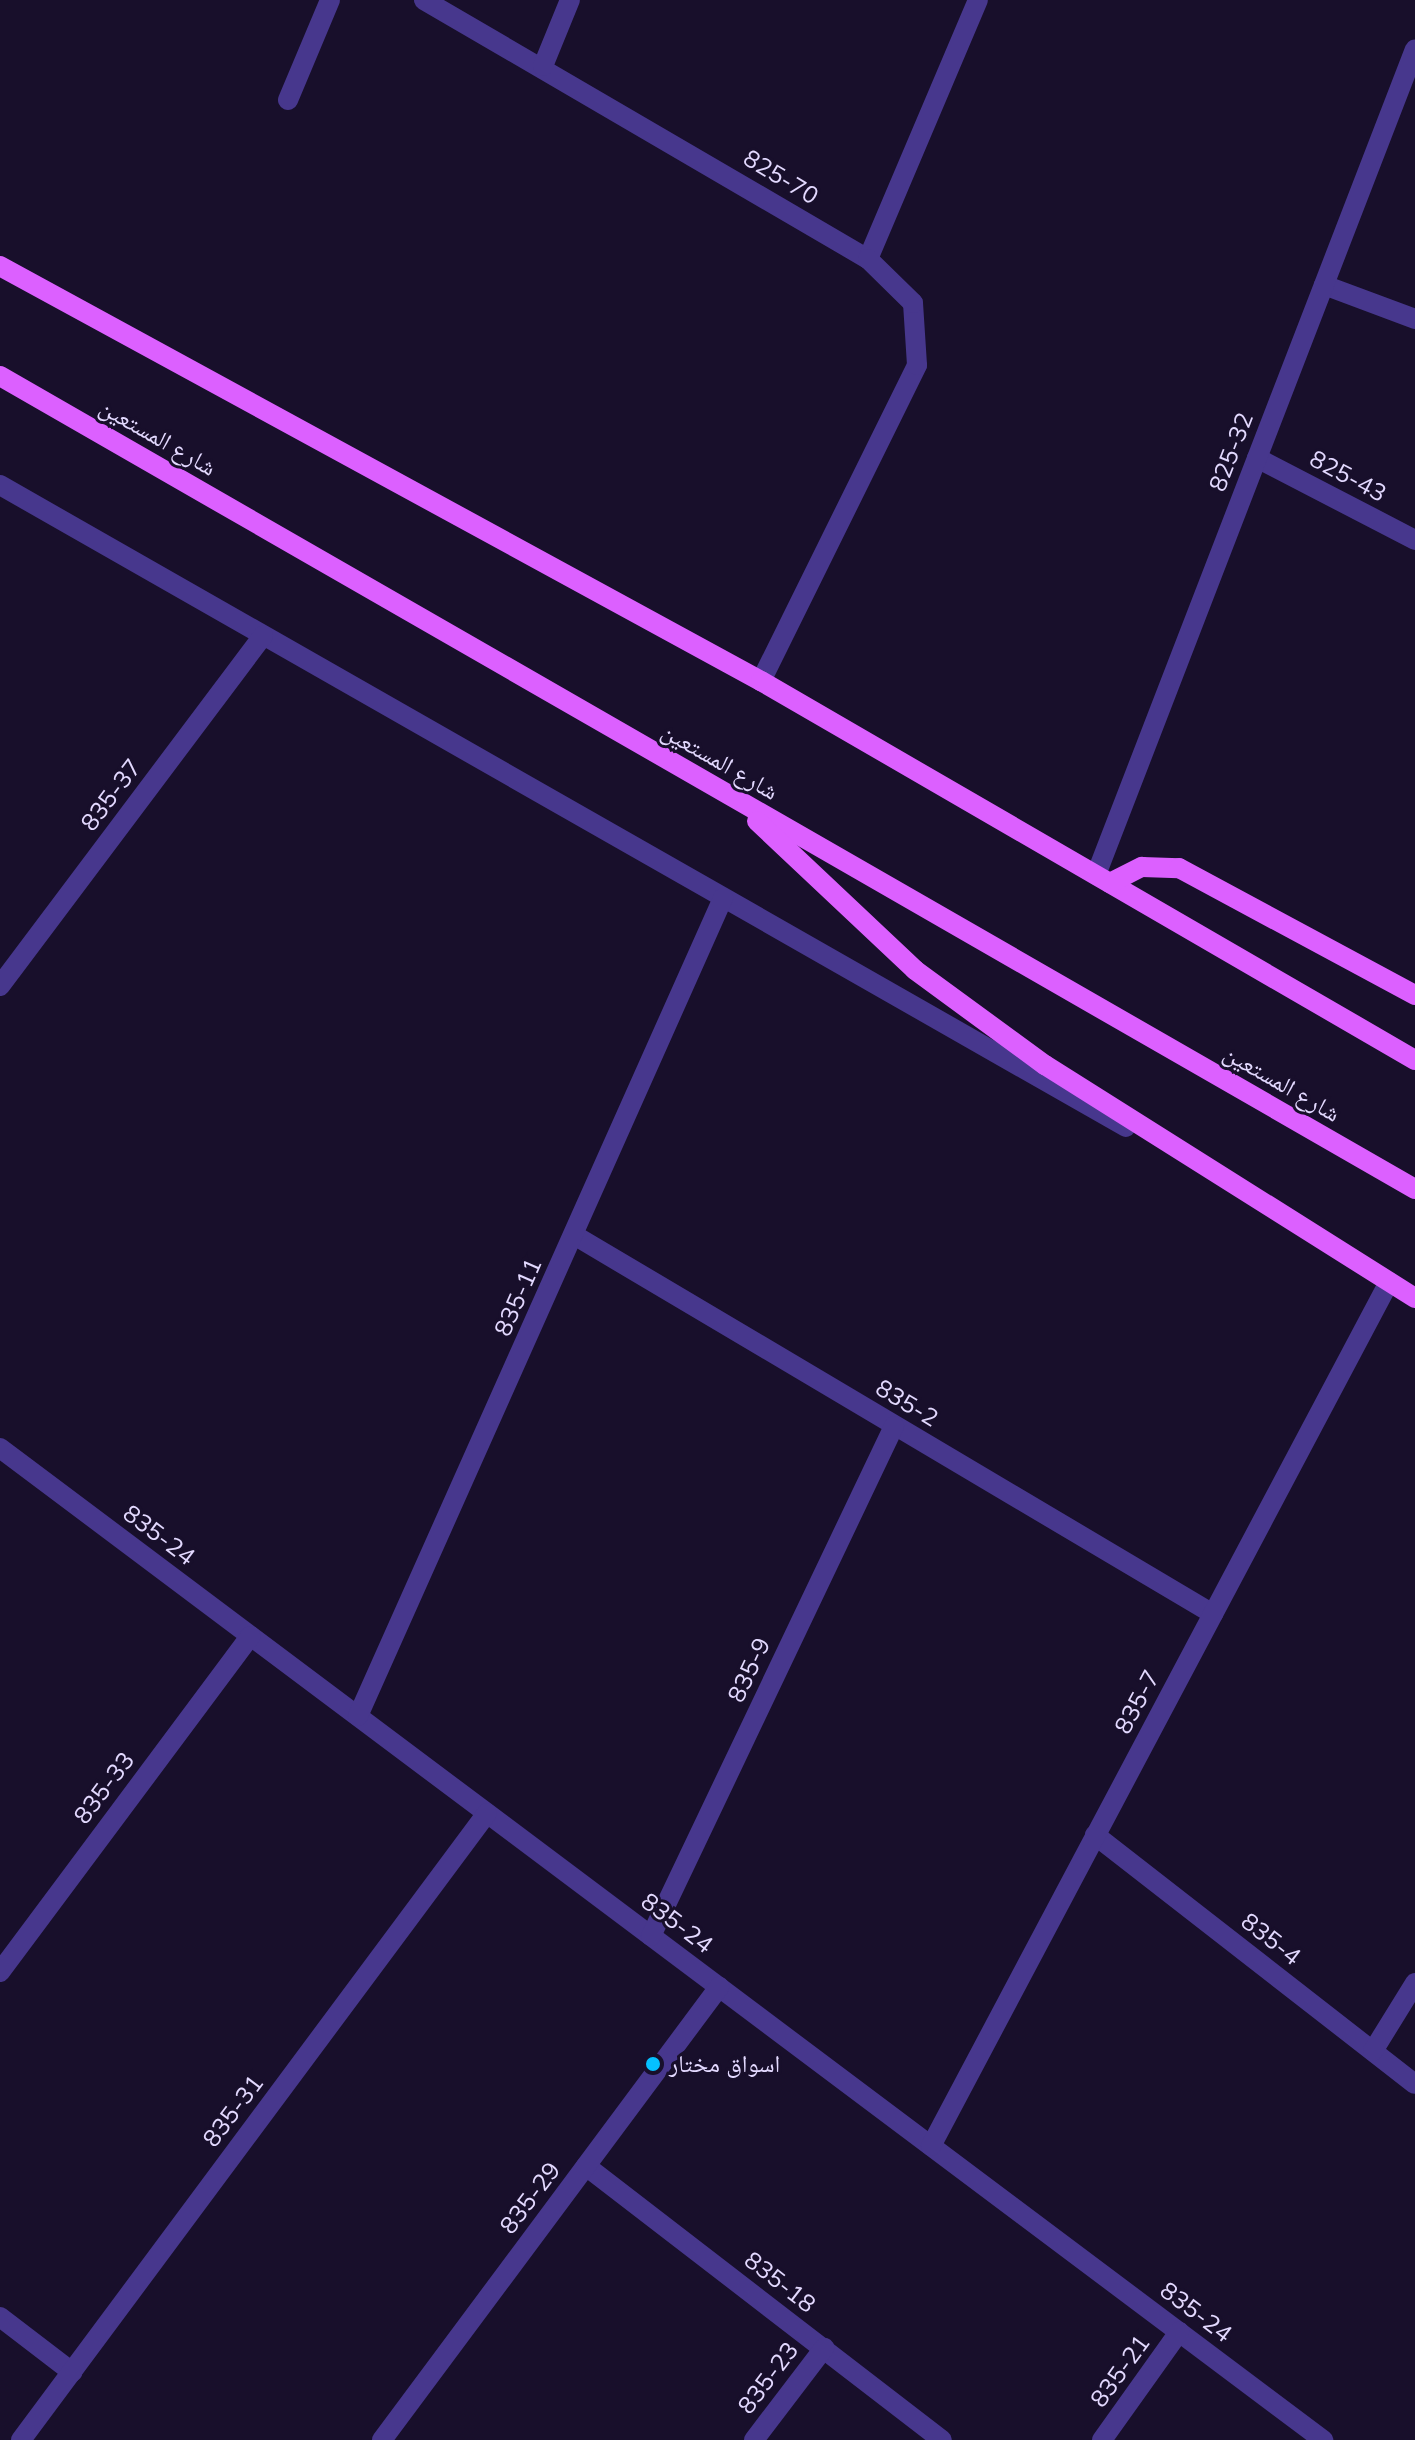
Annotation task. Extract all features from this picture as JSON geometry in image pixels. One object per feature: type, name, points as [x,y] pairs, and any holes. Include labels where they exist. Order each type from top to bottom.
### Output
[{"type":"main road","points":[[0,266],[761,681],[1415,1060]]},
{"type":"main road","name":"شارع المستعين","points":[[0,376],[1415,1189]]},
{"type":"main road","points":[[734,799],[915,970],[1182,1158],[1415,1298]]},
{"type":"main road","points":[[1103,879],[1142,867],[1179,868],[1415,995]]},
{"type":"street","points":[[288,100],[330,0]]},
{"type":"street","name":"825-70","points":[[424,0],[543,66],[868,259],[913,303],[917,365],[761,681]]},
{"type":"street","points":[[543,66],[570,0]]},
{"type":"street","points":[[868,259],[978,0]]},
{"type":"street","name":"825-32","points":[[1103,879],[1257,458],[1415,49]]},
{"type":"street","points":[[1324,285],[1415,319]]},
{"type":"street","name":"825-43","points":[[1257,458],[1415,540]]},
{"type":"street","points":[[0,485],[1182,1158]]},
{"type":"street","name":"835-37","points":[[0,986],[263,636]]},
{"type":"street","name":"835-11","points":[[358,1716],[723,898]]},
{"type":"street","name":"835-2","points":[[574,1235],[1213,1614]]},
{"type":"street","name":"835-7","points":[[931,2146],[1389,1282]]},
{"type":"street","name":"835-9","points":[[651,1936],[894,1426]]},
{"type":"street","name":"835-24","points":[[4,1458],[358,1716],[1323,2440]]},
{"type":"street","name":"835-33","points":[[0,1972],[250,1636]]},
{"type":"street","name":"835-31","points":[[21,2440],[487,1813]]},
{"type":"street","name":"835-4","points":[[1095,1835],[1415,2084]]},
{"type":"street","points":[[1373,2051],[1415,1983]]},
{"type":"street","name":"835-29","points":[[382,2440],[719,1987]]},
{"type":"street","name":"835-18","points":[[586,2166],[942,2440]]},
{"type":"street","points":[[0,2317],[72,2372]]},
{"type":"street","name":"835-21","points":[[1102,2440],[1179,2332]]},
{"type":"street","name":"835-23","points":[[754,2440],[824,2348]]},
{"type":"place","name":"اسواق مختار","points":[[653,2064]]}]
